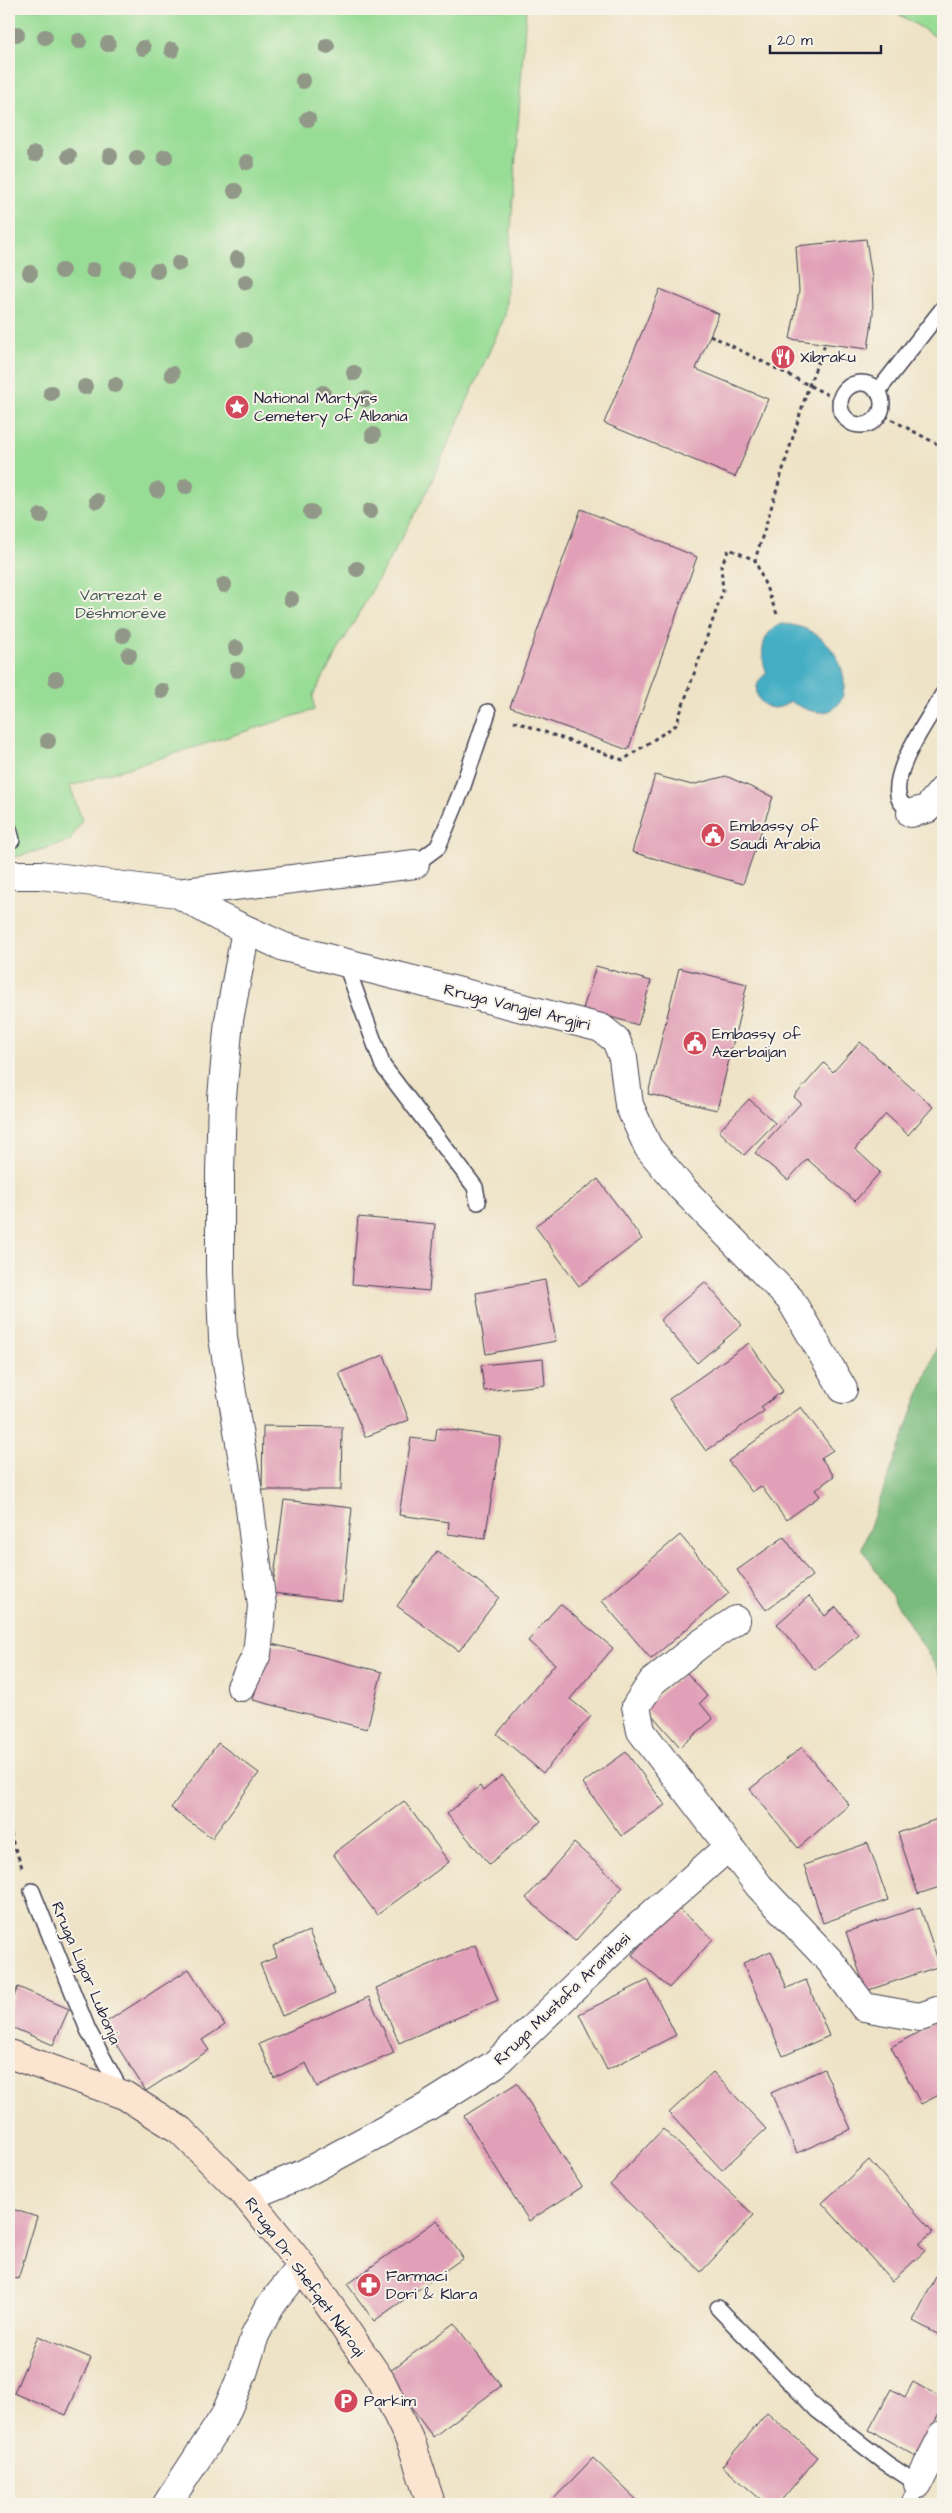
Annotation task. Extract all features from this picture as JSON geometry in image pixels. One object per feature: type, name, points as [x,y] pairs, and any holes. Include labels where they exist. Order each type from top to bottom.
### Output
[{"type":"main road","name":"Rruga Dr. Shefqet Ndroqi","points":[[9,2054],[124,2095],[180,2130],[247,2196],[302,2266],[381,2381],[412,2445],[431,2504]]},
{"type":"street","points":[[910,813],[927,809],[943,790]]},
{"type":"street","points":[[177,893],[415,864]]},
{"type":"street","name":"Rruga Vangjel Argjiri","points":[[9,875],[40,875],[177,893],[246,930],[284,947],[346,965],[601,1028],[616,1040],[623,1058],[629,1105],[648,1147],[681,1187],[790,1299],[843,1389]]},
{"type":"street","points":[[241,1687],[257,1654],[262,1606],[248,1492],[222,1338],[220,1183],[222,1097],[229,1020],[246,930]]},
{"type":"street","points":[[736,1620],[700,1644],[652,1682],[636,1706],[641,1731],[758,1886],[830,1961],[864,2007],[920,2017],[943,2009]]},
{"type":"street","name":"Rruga Mustafa Aranitasi","points":[[247,2196],[304,2174],[427,2107],[495,2064],[630,1934],[728,1846]]},
{"type":"street","points":[[167,2504],[224,2417],[243,2373],[255,2335],[270,2306],[302,2266]]},
{"type":"street","points":[[913,2494],[943,2436]]},
{"type":"lane","points":[[878,391],[943,308]]},
{"type":"lane","points":[[866,384],[878,391],[882,402],[880,414],[876,419],[864,425],[851,423],[842,414],[840,401],[842,394],[852,385],[866,384]]},
{"type":"lane","points":[[910,813],[900,800],[897,784],[903,766],[943,694]]},
{"type":"lane","points":[[415,864],[438,847],[461,792],[488,712]]},
{"type":"lane","points":[[346,965],[383,1066],[475,1187],[478,1202]]},
{"type":"lane","name":"Rruga Ligor Lubonja","points":[[32,1891],[88,2030],[124,2095]]},
{"type":"lane","points":[[718,2308],[817,2410],[886,2463],[913,2494]]},
{"type":"path","points":[[710,335],[840,401]]},
{"type":"path","points":[[777,614],[755,560],[809,385],[825,344]]},
{"type":"path","points":[[880,414],[937,444]]},
{"type":"path","points":[[488,712],[623,760],[676,725],[723,591],[721,566],[729,549],[755,560]]},
{"type":"path","points":[[9,1825],[13,1843],[32,1891]]},
{"type":"green space","name":"National Martyrs Cemetery of Albania","points":[[9,9],[526,9],[505,316],[424,498],[313,695],[314,710],[70,786],[82,820],[70,841],[9,859]]},
{"type":"green space","points":[[890,9],[943,9],[943,41]]},
{"type":"green space","points":[[943,1330],[943,1678],[862,1548]]},
{"type":"water","points":[[781,624],[807,630],[827,644],[839,662],[844,681],[842,698],[832,710],[815,712],[790,701],[781,707],[773,708],[766,706],[757,695],[760,680],[767,673],[763,659],[766,639],[774,628]]},
{"type":"building","points":[[866,239],[872,278],[873,314],[868,349],[790,339],[799,291],[796,246]]},
{"type":"building","points":[[660,289],[719,314],[696,369],[768,399],[735,477],[604,423]]},
{"type":"building","points":[[581,509],[697,557],[628,750],[510,707]]},
{"type":"building","points":[[655,775],[692,785],[726,776],[773,797],[743,884],[632,852]]},
{"type":"building","points":[[596,966],[651,981],[638,1025],[583,1009]]},
{"type":"building","points":[[679,968],[747,984],[717,1110],[648,1094]]},
{"type":"building","points":[[860,1042],[933,1107],[908,1135],[886,1114],[855,1149],[880,1172],[855,1201],[807,1159],[788,1180],[755,1153],[801,1103],[794,1097],[824,1063],[833,1072]]},
{"type":"building","points":[[749,1099],[775,1123],[744,1155],[719,1131]]},
{"type":"building","points":[[598,1179],[642,1239],[579,1286],[535,1226]]},
{"type":"building","points":[[358,1217],[435,1224],[429,1291],[352,1284]]},
{"type":"building","points":[[545,1280],[556,1341],[486,1354],[476,1293]]},
{"type":"building","points":[[705,1282],[742,1325],[697,1363],[660,1320]]},
{"type":"building","points":[[749,1343],[783,1391],[761,1407],[764,1411],[706,1451],[669,1399]]},
{"type":"building","points":[[384,1355],[409,1420],[365,1437],[339,1373]]},
{"type":"building","points":[[543,1359],[545,1385],[484,1391],[481,1365]]},
{"type":"building","points":[[801,1407],[833,1450],[821,1458],[834,1476],[815,1490],[820,1496],[786,1520],[761,1486],[752,1492],[728,1461]]},
{"type":"building","points":[[263,1426],[342,1427],[341,1490],[262,1490]]},
{"type":"building","points":[[437,1428],[501,1437],[485,1539],[448,1534],[449,1522],[399,1515],[411,1438],[435,1441]]},
{"type":"building","points":[[284,1500],[352,1508],[342,1601],[272,1593]]},
{"type":"building","points":[[680,1535],[729,1593],[651,1659],[602,1601]]},
{"type":"building","points":[[784,1537],[812,1576],[766,1610],[737,1570]]},
{"type":"building","points":[[437,1551],[499,1597],[459,1651],[397,1606]]},
{"type":"building","points":[[809,1596],[825,1616],[836,1607],[858,1634],[815,1670],[777,1624]]},
{"type":"building","points":[[560,1604],[613,1648],[570,1699],[591,1716],[543,1773],[497,1734],[555,1664],[528,1641]]},
{"type":"building","points":[[268,1643],[382,1672],[367,1729],[253,1700]]},
{"type":"building","points":[[686,1672],[707,1696],[700,1703],[713,1719],[680,1747],[645,1707]]},
{"type":"building","points":[[218,1743],[259,1773],[212,1838],[171,1808]]},
{"type":"building","points":[[802,1747],[849,1805],[798,1848],[750,1789]]},
{"type":"building","points":[[626,1752],[665,1805],[621,1836],[583,1783]]},
{"type":"building","points":[[502,1775],[541,1821],[489,1864],[447,1814],[480,1786],[483,1791]]},
{"type":"building","points":[[404,1801],[449,1862],[377,1915],[333,1854]]},
{"type":"building","points":[[943,1817],[943,1886],[918,1894],[898,1833]]},
{"type":"building","points":[[574,1843],[623,1887],[575,1941],[526,1898]]},
{"type":"building","points":[[868,1843],[888,1900],[823,1923],[804,1865]]},
{"type":"building","points":[[675,1905],[713,1939],[669,1988],[632,1955]]},
{"type":"building","points":[[920,1907],[940,1966],[866,1991],[846,1932]]},
{"type":"building","points":[[309,1931],[335,1994],[282,2016],[260,1964],[277,1957],[273,1946]]},
{"type":"building","points":[[475,1945],[498,2000],[399,2043],[376,1988]]},
{"type":"building","points":[[771,1951],[787,1988],[806,1980],[829,2036],[783,2056],[743,1963]]},
{"type":"building","points":[[189,1969],[225,2025],[202,2040],[209,2050],[146,2091],[103,2024]]},
{"type":"building","points":[[648,1980],[676,2035],[607,2070],[579,2014]]},
{"type":"building","points":[[18,1987],[69,2009],[53,2045],[9,2026],[9,2008]]},
{"type":"building","points":[[369,1997],[394,2053],[317,2087],[306,2063],[274,2078],[259,2044]]},
{"type":"building","points":[[943,2019],[943,2093],[921,2104],[891,2047]]},
{"type":"building","points":[[824,2069],[851,2129],[797,2153],[771,2093]]},
{"type":"building","points":[[713,2072],[766,2129],[722,2170],[669,2113]]},
{"type":"building","points":[[517,2083],[582,2187],[529,2221],[464,2116]]},
{"type":"building","points":[[663,2129],[754,2215],[701,2272],[610,2185]]},
{"type":"building","points":[[869,2160],[933,2232],[919,2244],[925,2251],[892,2281],[822,2203]]},
{"type":"building","points":[[9,2208],[37,2217],[18,2279],[9,2276]]},
{"type":"building","points":[[437,2220],[463,2258],[374,2321],[347,2284]]},
{"type":"building","points":[[939,2271],[943,2274],[943,2337],[913,2321]]},
{"type":"building","points":[[454,2323],[501,2386],[433,2437],[386,2374]]},
{"type":"building","points":[[38,2336],[91,2358],[66,2415],[14,2393]]},
{"type":"building","points":[[913,2382],[943,2399],[943,2407],[916,2456],[869,2430],[891,2389],[905,2397]]},
{"type":"building","points":[[767,2413],[818,2457],[778,2504],[766,2504],[722,2466]]},
{"type":"building","points":[[593,2458],[641,2504],[549,2504]]},
{"type":"place","name":"Xibraku","points":[[783,357]]},
{"type":"place","name":"National Martyrs Cemetery of Albania","points":[[237,407]]},
{"type":"place","name":"Embassy of Saudi Arabia","points":[[713,835]]},
{"type":"place","name":"Embassy of Azerbaijan","points":[[695,1043]]},
{"type":"place","name":"Farmaci Dori & Klara","points":[[369,2285]]},
{"type":"place","name":"Parkim","points":[[346,2401]]},
{"type":"park label","name":"Varrezat e Dëshmorëve","points":[[121,604]]}]
